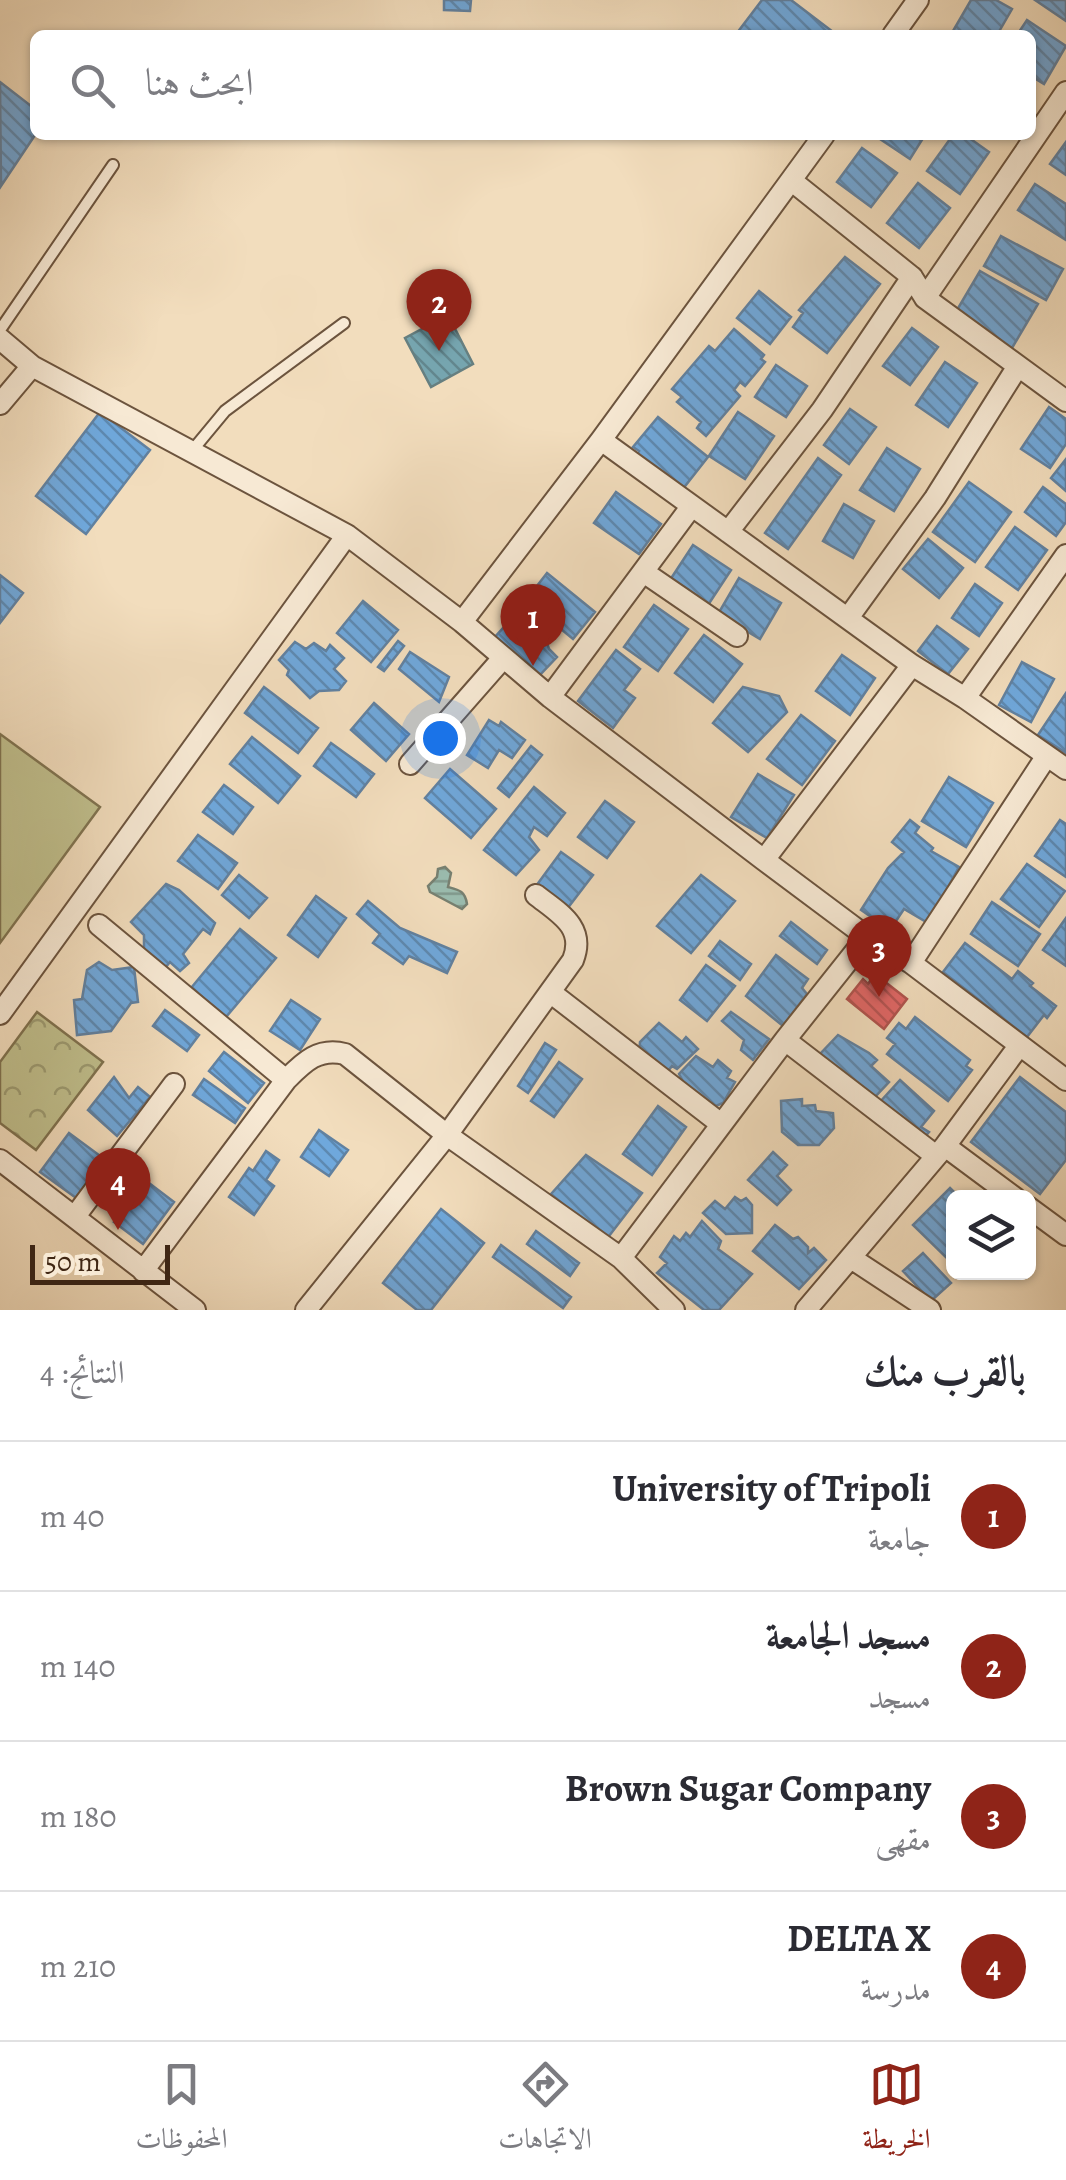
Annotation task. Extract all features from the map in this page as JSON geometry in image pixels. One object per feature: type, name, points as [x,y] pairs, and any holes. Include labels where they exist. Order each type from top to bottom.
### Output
[{"type":"street","points":[[897,30],[918,0]]},
{"type":"street","points":[[1036,136],[1066,92]]},
{"type":"street","points":[[462,622],[821,140]]},
{"type":"street","points":[[925,298],[1033,140]]},
{"type":"street","points":[[792,181],[912,278],[925,298],[1066,401]]},
{"type":"street","points":[[728,532],[822,410],[912,278]]},
{"type":"street","points":[[0,339],[32,366],[347,534],[462,622],[550,697],[764,860],[867,937],[912,963],[1066,1080]]},
{"type":"street","points":[[0,404],[32,366]]},
{"type":"street","points":[[848,618],[936,498],[1018,366]]},
{"type":"street","points":[[601,440],[912,665],[1066,769]]},
{"type":"street","points":[[550,697],[691,507]]},
{"type":"street","points":[[0,1014],[347,534]]},
{"type":"street","points":[[966,698],[1066,555]]},
{"type":"street","points":[[645,573],[737,636]]},
{"type":"street","points":[[410,764],[503,658]]},
{"type":"street","points":[[764,860],[912,665]]},
{"type":"street","points":[[912,963],[1046,757]]},
{"type":"street","points":[[306,1310],[447,1134],[573,960],[578,944],[572,925],[536,895]]},
{"type":"street","points":[[99,925],[286,1080]]},
{"type":"street","points":[[620,1258],[867,937]]},
{"type":"street","points":[[550,992],[721,1124]]},
{"type":"street","points":[[785,1040],[940,1151],[1002,1190]]},
{"type":"street","points":[[806,1310],[940,1151],[1019,1046]]},
{"type":"street","points":[[143,1271],[286,1080],[306,1059],[334,1051],[345,1054],[447,1134],[620,1258],[674,1310]]},
{"type":"street","points":[[76,1216],[174,1084]]},
{"type":"street","points":[[0,1160],[195,1310]]},
{"type":"street","points":[[1036,1214],[1066,1235]]},
{"type":"street","points":[[851,1258],[930,1310]]},
{"type":"lane","points":[[0,330],[113,166]]},
{"type":"lane","points":[[190,453],[225,411],[344,323]]},
{"type":"green space","points":[[0,734],[100,807],[0,943]]},
{"type":"green space","points":[[37,1012],[103,1062],[36,1150],[0,1123],[0,1062]]},
{"type":"shaded area","points":[[445,867],[451,873],[448,887],[465,896],[467,904],[462,909],[430,892],[428,886],[437,877],[438,869]]},
{"type":"building: متاجر","points":[[875,974],[907,999],[884,1029],[847,999],[863,979],[868,984]]},
{"type":"building: مدارس","points":[[444,0],[471,0],[470,11],[444,10]]},
{"type":"building: مدارس","points":[[762,0],[791,0],[830,30],[739,30]]},
{"type":"building: مدارس","points":[[971,0],[996,0],[1012,9],[1000,30],[954,30]]},
{"type":"building: مدارس","points":[[1035,0],[1066,0],[1066,21]]},
{"type":"building: مدارس","points":[[1027,20],[1066,46],[1044,84],[1036,79],[1036,30],[1020,30]]},
{"type":"building: مدارس","points":[[0,82],[30,105],[32,140],[1,186]]},
{"type":"building: مدارس","points":[[882,140],[922,140],[910,159]]},
{"type":"building: مدارس","points":[[949,140],[972,140],[989,152],[960,194],[927,171]]},
{"type":"building: مدارس","points":[[1066,142],[1066,175],[1050,164]]},
{"type":"building: مدارس","points":[[862,148],[897,173],[871,207],[837,182]]},
{"type":"building: مدارس","points":[[918,183],[950,208],[919,248],[887,223]]},
{"type":"building: مدارس","points":[[1035,184],[1066,204],[1066,240],[1018,210]]},
{"type":"building: مدارس","points":[[1001,236],[1063,269],[1046,300],[984,266]]},
{"type":"building: مدارس","points":[[845,257],[880,284],[827,353],[793,327],[803,313],[799,310]]},
{"type":"building: مدارس","points":[[980,271],[1038,304],[1012,348],[954,315]]},
{"type":"building: مدارس","points":[[759,291],[791,317],[770,344],[737,318]]},
{"type":"building: مدارس","points":[[912,328],[938,347],[910,385],[883,366]]},
{"type":"building: مدارس","points":[[734,329],[764,355],[761,359],[765,362],[745,386],[740,382],[734,390],[740,396],[706,436],[697,428],[701,422],[677,402],[682,397],[672,389],[709,346],[715,351]]},
{"type":"building: مدارس","points":[[945,362],[977,383],[948,427],[916,405]]},
{"type":"building: مدارس","points":[[776,365],[807,386],[786,417],[755,397]]},
{"type":"building: مدارس","points":[[1049,407],[1066,419],[1066,444],[1050,468],[1021,449]]},
{"type":"building: مدارس","points":[[850,409],[876,427],[849,464],[824,445]]},
{"type":"building: مدارس","points":[[100,412],[150,450],[86,534],[36,496]]},
{"type":"building: مدارس","points":[[738,412],[774,436],[745,479],[709,456]]},
{"type":"building: مدارس","points":[[658,417],[708,457],[682,490],[634,458],[639,451],[633,447]]},
{"type":"building: مدارس","points":[[887,448],[920,469],[894,511],[860,490]]},
{"type":"building: مدارس","points":[[818,458],[841,475],[788,549],[765,533]]},
{"type":"building: مدارس","points":[[1066,459],[1066,491],[1051,478]]},
{"type":"building: مدارس","points":[[969,482],[1011,512],[975,562],[933,532]]},
{"type":"building: مدارس","points":[[1043,487],[1066,504],[1066,522],[1056,536],[1025,512]]},
{"type":"building: مدارس","points":[[616,492],[661,524],[639,554],[594,523]]},
{"type":"building: مدارس","points":[[844,504],[874,521],[853,558],[823,541]]},
{"type":"building: مدارس","points":[[1015,527],[1047,550],[1018,590],[986,567]]},
{"type":"building: مدارس","points":[[928,539],[963,568],[939,598],[903,569]]},
{"type":"building: مدارس","points":[[693,545],[731,570],[708,605],[670,580]]},
{"type":"building: مدارس","points":[[547,573],[595,612],[573,639],[526,600]]},
{"type":"building: مدارس","points":[[0,575],[23,593],[0,623]]},
{"type":"building: مدارس","points":[[739,578],[781,603],[760,639],[718,614]]},
{"type":"building: مدارس","points":[[975,584],[1002,603],[979,636],[952,618]]},
{"type":"building: مدارس","points":[[363,601],[398,630],[371,662],[337,633]]},
{"type":"building: مدارس","points":[[654,605],[688,629],[658,671],[624,647]]},
{"type":"building: مدارس","points":[[514,616],[524,626],[543,631],[549,649],[557,657],[537,678],[494,638]]},
{"type":"building: مدارس","points":[[937,626],[968,649],[948,674],[918,651]]},
{"type":"building: مدارس","points":[[704,635],[742,664],[713,702],[675,673]]},
{"type":"building: مدارس","points":[[398,641],[404,646],[384,671],[378,667]]},
{"type":"building: مدارس","points":[[295,642],[306,649],[314,643],[326,651],[330,645],[344,658],[334,669],[346,681],[339,690],[319,691],[310,698],[287,675],[289,670],[279,660]]},
{"type":"building: مدارس","points":[[616,650],[640,669],[624,690],[635,698],[613,728],[578,701]]},
{"type":"building: مدارس","points":[[410,652],[449,677],[439,702],[399,669]]},
{"type":"building: مدارس","points":[[842,655],[875,678],[850,715],[816,691]]},
{"type":"building: مدارس","points":[[1022,662],[1054,679],[1031,722],[999,705]]},
{"type":"building: مدارس","points":[[264,687],[318,728],[298,753],[245,713]]},
{"type":"building: مدارس","points":[[743,687],[779,696],[787,712],[748,752],[713,723]]},
{"type":"building: مدارس","points":[[1066,693],[1066,753],[1038,735]]},
{"type":"building: مدارس","points":[[374,703],[409,734],[386,761],[351,730]]},
{"type":"building: مدارس","points":[[801,715],[835,741],[802,785],[767,759]]},
{"type":"building: مدارس","points":[[489,720],[499,726],[501,722],[525,740],[512,758],[499,750],[488,768],[467,755]]},
{"type":"building: مدارس","points":[[252,737],[300,776],[278,803],[230,764]]},
{"type":"building: مدارس","points":[[331,743],[374,774],[356,797],[314,766]]},
{"type":"building: مدارس","points":[[531,746],[542,755],[509,797],[498,788]]},
{"type":"building: مدارس","points":[[450,769],[496,809],[471,838],[425,798]]},
{"type":"building: مدارس","points":[[758,774],[794,795],[767,838],[731,817]]},
{"type":"building: مدارس","points":[[949,777],[993,803],[966,847],[922,821]]},
{"type":"building: مدارس","points":[[224,785],[253,807],[233,834],[203,812]]},
{"type":"building: مدارس","points":[[534,787],[565,813],[547,836],[534,827],[529,837],[539,850],[516,875],[484,850]]},
{"type":"building: مدارس","points":[[605,801],[634,822],[607,858],[578,837]]},
{"type":"building: مدارس","points":[[910,820],[919,827],[915,833],[933,848],[931,851],[959,867],[928,923],[904,909],[890,930],[861,910],[888,868],[904,852],[892,842]]},
{"type":"building: مدارس","points":[[1060,820],[1066,824],[1066,877],[1035,856]]},
{"type":"building: مدارس","points":[[198,835],[237,863],[218,889],[178,861]]},
{"type":"building: مدارس","points":[[561,852],[593,875],[567,909],[536,886]]},
{"type":"building: مدارس","points":[[1027,864],[1065,891],[1039,927],[1001,899]]},
{"type":"building: مدارس","points":[[239,875],[267,898],[249,918],[222,895]]},
{"type":"building: مدارس","points":[[701,875],[735,901],[691,953],[657,926]]},
{"type":"building: مدارس","points":[[166,884],[179,890],[215,923],[210,934],[203,929],[183,954],[189,963],[180,971],[170,962],[165,968],[144,955],[144,935],[131,922]]},
{"type":"building: مدارس","points":[[316,896],[346,918],[318,957],[288,935]]},
{"type":"building: مدارس","points":[[368,901],[400,928],[457,952],[447,973],[409,956],[403,964],[373,943],[380,934],[357,914]]},
{"type":"building: مدارس","points":[[992,902],[1040,934],[1018,966],[971,934]]},
{"type":"building: مدارس","points":[[1066,918],[1066,966],[1043,950]]},
{"type":"building: مدارس","points":[[791,922],[827,950],[817,964],[780,936]]},
{"type":"building: مدارس","points":[[240,929],[276,958],[226,1017],[191,988]]},
{"type":"building: مدارس","points":[[720,941],[751,964],[740,980],[709,956]]},
{"type":"building: مدارس","points":[[965,943],[1012,979],[1018,971],[1056,1006],[1027,1037],[943,972]]},
{"type":"building: مدارس","points":[[776,955],[808,979],[802,988],[807,994],[783,1026],[746,996]]},
{"type":"building: مدارس","points":[[99,962],[112,970],[134,967],[138,1002],[131,1003],[111,1031],[77,1035],[74,1000],[82,999],[87,970]]},
{"type":"building: مدارس","points":[[706,965],[735,986],[707,1021],[680,1000]]},
{"type":"building: مدارس","points":[[291,1000],[320,1019],[300,1050],[270,1031]]},
{"type":"building: مدارس","points":[[165,1010],[199,1035],[187,1051],[153,1026]]},
{"type":"building: مدارس","points":[[731,1012],[769,1039],[753,1060],[741,1050],[744,1040],[722,1021]]},
{"type":"building: مدارس","points":[[915,1017],[970,1060],[966,1066],[972,1070],[948,1101],[887,1054],[895,1044],[887,1038],[899,1023],[906,1029]]},
{"type":"building: مدارس","points":[[659,1023],[682,1042],[686,1037],[698,1049],[665,1075],[639,1054],[640,1042]]},
{"type":"building: مدارس","points":[[838,1035],[877,1060],[871,1066],[889,1082],[873,1099],[818,1056]]},
{"type":"building: مدارس","points":[[545,1043],[556,1050],[528,1093],[518,1086]]},
{"type":"building: مدارس","points":[[224,1052],[264,1083],[248,1103],[209,1071]]},
{"type":"building: مدارس","points":[[696,1056],[713,1067],[718,1060],[731,1071],[727,1078],[735,1082],[723,1103],[711,1108],[689,1092],[679,1074]]},
{"type":"building: مدارس","points":[[559,1062],[582,1079],[554,1117],[531,1101]]},
{"type":"building: مدارس","points":[[114,1077],[129,1098],[138,1087],[150,1097],[117,1136],[88,1110]]},
{"type":"building: مدارس","points":[[1020,1077],[1066,1112],[1066,1160],[1040,1194],[971,1142]]},
{"type":"building: مدارس","points":[[204,1079],[245,1108],[235,1123],[193,1095]]},
{"type":"building: مدارس","points":[[900,1080],[934,1111],[921,1127],[929,1132],[922,1140],[878,1104]]},
{"type":"building: مدارس","points":[[802,1099],[802,1106],[815,1105],[816,1111],[833,1113],[834,1128],[819,1145],[798,1145],[782,1132],[781,1101]]},
{"type":"building: مدارس","points":[[658,1106],[686,1127],[652,1175],[623,1154]]},
{"type":"building: مدارس","points":[[319,1130],[348,1150],[329,1176],[301,1157]]},
{"type":"building: مدارس","points":[[69,1133],[107,1161],[79,1200],[40,1172]]},
{"type":"building: مدارس","points":[[266,1151],[279,1160],[266,1180],[274,1186],[254,1215],[229,1197]]},
{"type":"building: مدارس","points":[[773,1152],[787,1165],[777,1176],[791,1190],[777,1205],[748,1180]]},
{"type":"building: مدارس","points":[[586,1155],[642,1193],[606,1240],[551,1194]]},
{"type":"building: مدارس","points":[[145,1180],[174,1202],[143,1244],[114,1222]]},
{"type":"building: مدارس","points":[[946,1192],[946,1257],[913,1225]]},
{"type":"building: مدارس","points":[[735,1197],[741,1201],[746,1198],[752,1205],[752,1233],[726,1234],[703,1213],[715,1201],[725,1209]]},
{"type":"building: مدارس","points":[[441,1209],[484,1243],[431,1310],[417,1310],[383,1283]]},
{"type":"building: مدارس","points":[[702,1221],[721,1241],[718,1249],[752,1274],[719,1310],[704,1310],[657,1273],[667,1263],[660,1257],[674,1236],[680,1241],[686,1233],[690,1237]]},
{"type":"building: مدارس","points":[[775,1225],[793,1239],[798,1237],[808,1247],[808,1253],[814,1248],[826,1260],[799,1289],[753,1251]]},
{"type":"building: مدارس","points":[[536,1231],[579,1263],[570,1276],[527,1244]]},
{"type":"building: مدارس","points":[[501,1245],[571,1297],[563,1308],[493,1257]]},
{"type":"building: مدارس","points":[[923,1253],[951,1283],[931,1301],[903,1271]]},
{"type":"building: مرافق عامة","points":[[448,315],[473,364],[431,387],[405,338]]},
{"type":"place","name":"مسجد الجامعة","points":[[439,351]]},
{"type":"place","name":"University of Tripoli","points":[[533,666]]},
{"type":"place","name":"Brown Sugar Company","points":[[879,997]]},
{"type":"place","name":"DELTA X","points":[[118,1230]]}]
